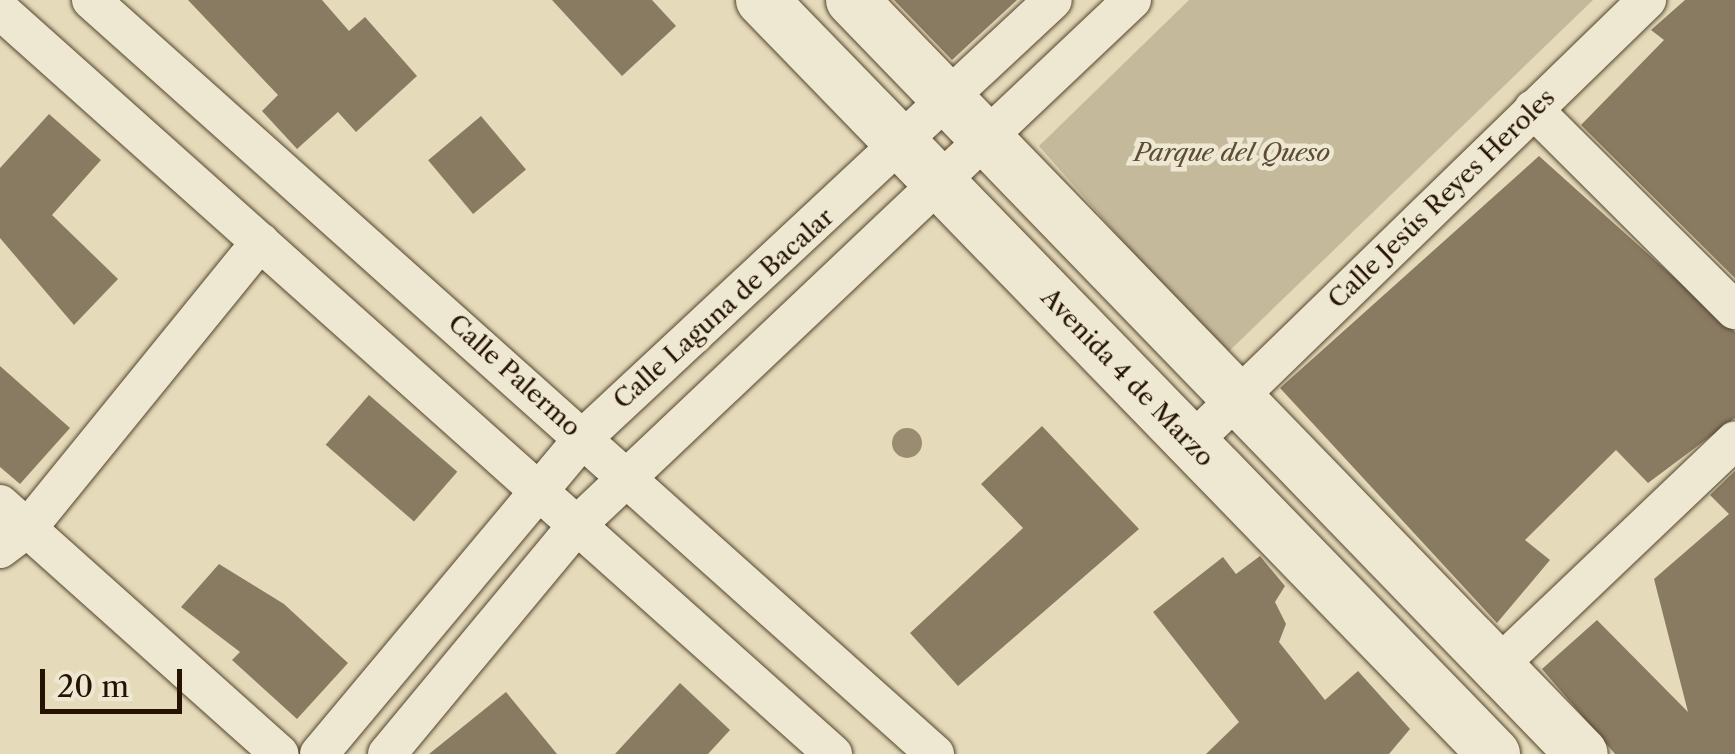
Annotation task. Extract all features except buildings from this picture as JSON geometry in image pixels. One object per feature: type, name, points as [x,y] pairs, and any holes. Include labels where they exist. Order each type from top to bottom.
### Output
[{"type":"main road","name":"Avenida 4 de Marzo","points":[[762,0],[1494,754]]},
{"type":"main road","points":[[852,0],[1582,754]]},
{"type":"street","name":"Calle Palermo","points":[[91,0],[935,754]]},
{"type":"street","name":"Calle Laguna de Bacalar","points":[[319,754],[536,489],[583,438],[903,146],[1053,0]]},
{"type":"street","points":[[387,754],[576,525],[942,186],[1132,0]]},
{"type":"street","name":"Calle Jesús Reyes Heroles","points":[[1191,444],[1647,0]]},
{"type":"street","points":[[0,10],[833,754]]},
{"type":"street","points":[[1533,110],[1735,310]]},
{"type":"street","points":[[260,242],[9,527],[280,754]]},
{"type":"street","points":[[1498,666],[1735,440]]},
{"type":"green space","name":"Parque del Queso","points":[[1189,0],[1593,0],[1224,356],[1039,146]]}]
